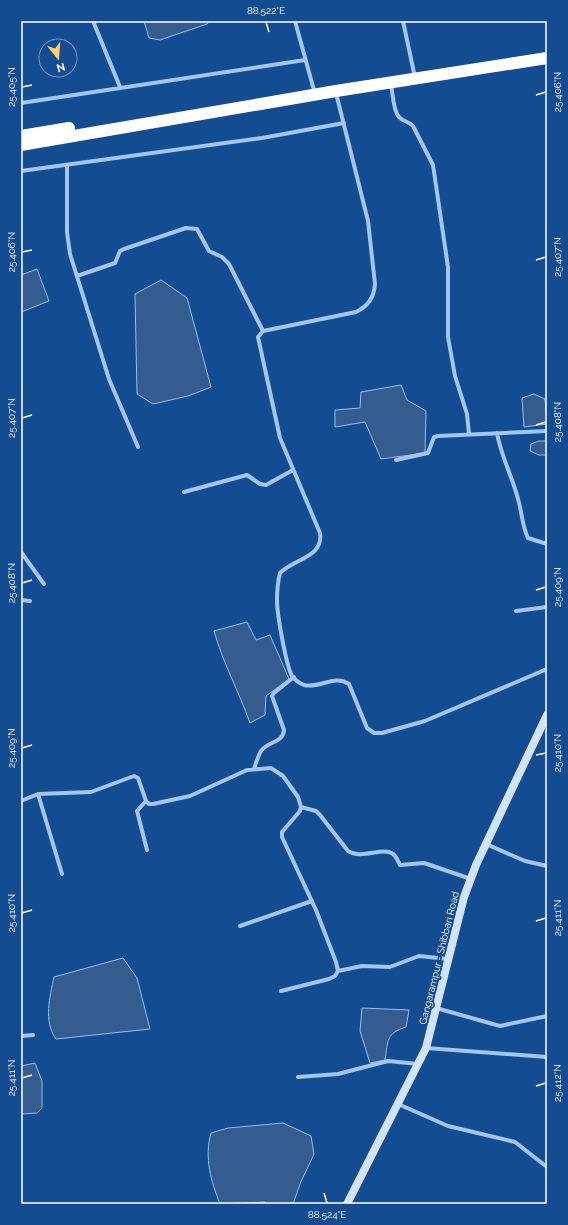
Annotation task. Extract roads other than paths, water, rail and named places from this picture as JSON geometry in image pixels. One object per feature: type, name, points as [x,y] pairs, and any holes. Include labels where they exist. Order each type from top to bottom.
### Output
[{"type":"highway","points":[[21,145],[547,50]]},
{"type":"highway","points":[[21,136],[314,92],[336,91],[391,83],[547,58]]},
{"type":"main road","name":"Gangarampur - Shibbari Road","points":[[347,1204],[426,1048],[464,897],[486,844],[547,715]]},
{"type":"street","points":[[93,21],[120,87]]},
{"type":"street","points":[[295,21],[314,92]]},
{"type":"street","points":[[403,21],[414,73]]},
{"type":"street","points":[[21,103],[305,60]]},
{"type":"street","points":[[391,83],[396,113],[399,118],[410,122],[433,165],[448,267],[448,337],[456,376],[467,414],[469,434]]},
{"type":"street","points":[[336,91],[368,221],[375,284],[374,294],[363,309],[356,312],[263,331],[258,337],[258,344],[280,438],[320,533],[321,539],[320,546],[314,553],[286,568],[280,573],[277,608],[289,670],[303,685],[309,686],[343,680],[352,688],[367,728],[374,733],[382,733],[426,721],[547,669]]},
{"type":"street","points":[[21,171],[67,166],[262,138],[344,123]]},
{"type":"street","points":[[67,166],[68,243],[109,379],[138,447]]},
{"type":"street","points":[[77,276],[115,263],[120,251],[124,249],[186,228],[197,229],[209,251],[222,257],[229,264],[263,331]]},
{"type":"street","points":[[396,460],[428,453],[434,437],[547,431]]},
{"type":"street","points":[[497,433],[501,452],[518,499],[525,532],[528,538],[547,544]]},
{"type":"street","points":[[184,492],[247,475],[260,484],[266,485],[294,470]]},
{"type":"street","points":[[21,552],[44,584]]},
{"type":"street","points":[[21,600],[30,601]]},
{"type":"street","points":[[516,611],[547,607]]},
{"type":"street","points":[[254,769],[260,752],[284,734],[284,730],[272,696],[294,677]]},
{"type":"street","points":[[21,801],[38,794],[91,792],[134,776],[138,778],[146,801],[149,804],[153,804],[184,798],[239,772],[271,768],[278,771],[298,797],[301,807],[300,811],[282,832],[282,837],[312,901],[336,962],[338,971],[335,976],[329,979],[281,992]]},
{"type":"street","points":[[38,794],[62,874]]},
{"type":"street","points":[[146,801],[136,811],[147,850]]},
{"type":"street","points":[[301,807],[316,811],[348,851],[354,854],[388,852],[394,855],[400,865],[424,863],[471,879]]},
{"type":"street","points":[[486,844],[525,861],[547,866]]},
{"type":"street","points":[[240,926],[312,901]]},
{"type":"street","points":[[338,971],[362,966],[390,967],[419,956],[448,959]]},
{"type":"street","points":[[436,1008],[500,1026],[547,1016]]},
{"type":"street","points":[[21,1036],[33,1035]]},
{"type":"street","points":[[426,1048],[547,1057]]},
{"type":"street","points":[[298,1077],[338,1074],[388,1061],[418,1064]]},
{"type":"street","points":[[398,1104],[448,1126],[515,1142],[547,1167]]},
{"type":"water","points":[[144,21],[209,21],[207,24],[160,40],[149,38]]},
{"type":"water","points":[[37,269],[49,301],[21,312],[21,275]]},
{"type":"water","points":[[161,280],[187,298],[211,387],[188,396],[153,404],[137,394],[135,294]]},
{"type":"water","points":[[401,385],[407,400],[426,411],[425,453],[381,459],[365,422],[335,427],[335,410],[360,408],[361,392]]},
{"type":"water","points":[[534,394],[545,399],[547,424],[524,427],[522,398]]},
{"type":"water","points":[[539,441],[547,441],[547,455],[539,455],[530,451],[531,444]]},
{"type":"water","points":[[247,622],[256,640],[270,635],[289,679],[266,696],[265,715],[250,723],[222,655],[214,631]]},
{"type":"water","points":[[123,958],[137,978],[150,1029],[56,1039],[52,1032],[49,1016],[49,1000],[54,977]]},
{"type":"water","points":[[362,1008],[409,1010],[406,1027],[399,1029],[391,1035],[389,1039],[385,1060],[370,1063],[360,1031]]},
{"type":"water","points":[[35,1063],[42,1081],[42,1108],[37,1113],[21,1114],[21,1066]]},
{"type":"water","points":[[283,1123],[311,1136],[314,1154],[300,1184],[293,1204],[267,1204],[265,1202],[220,1204],[211,1178],[208,1160],[211,1133],[228,1128]]}]
